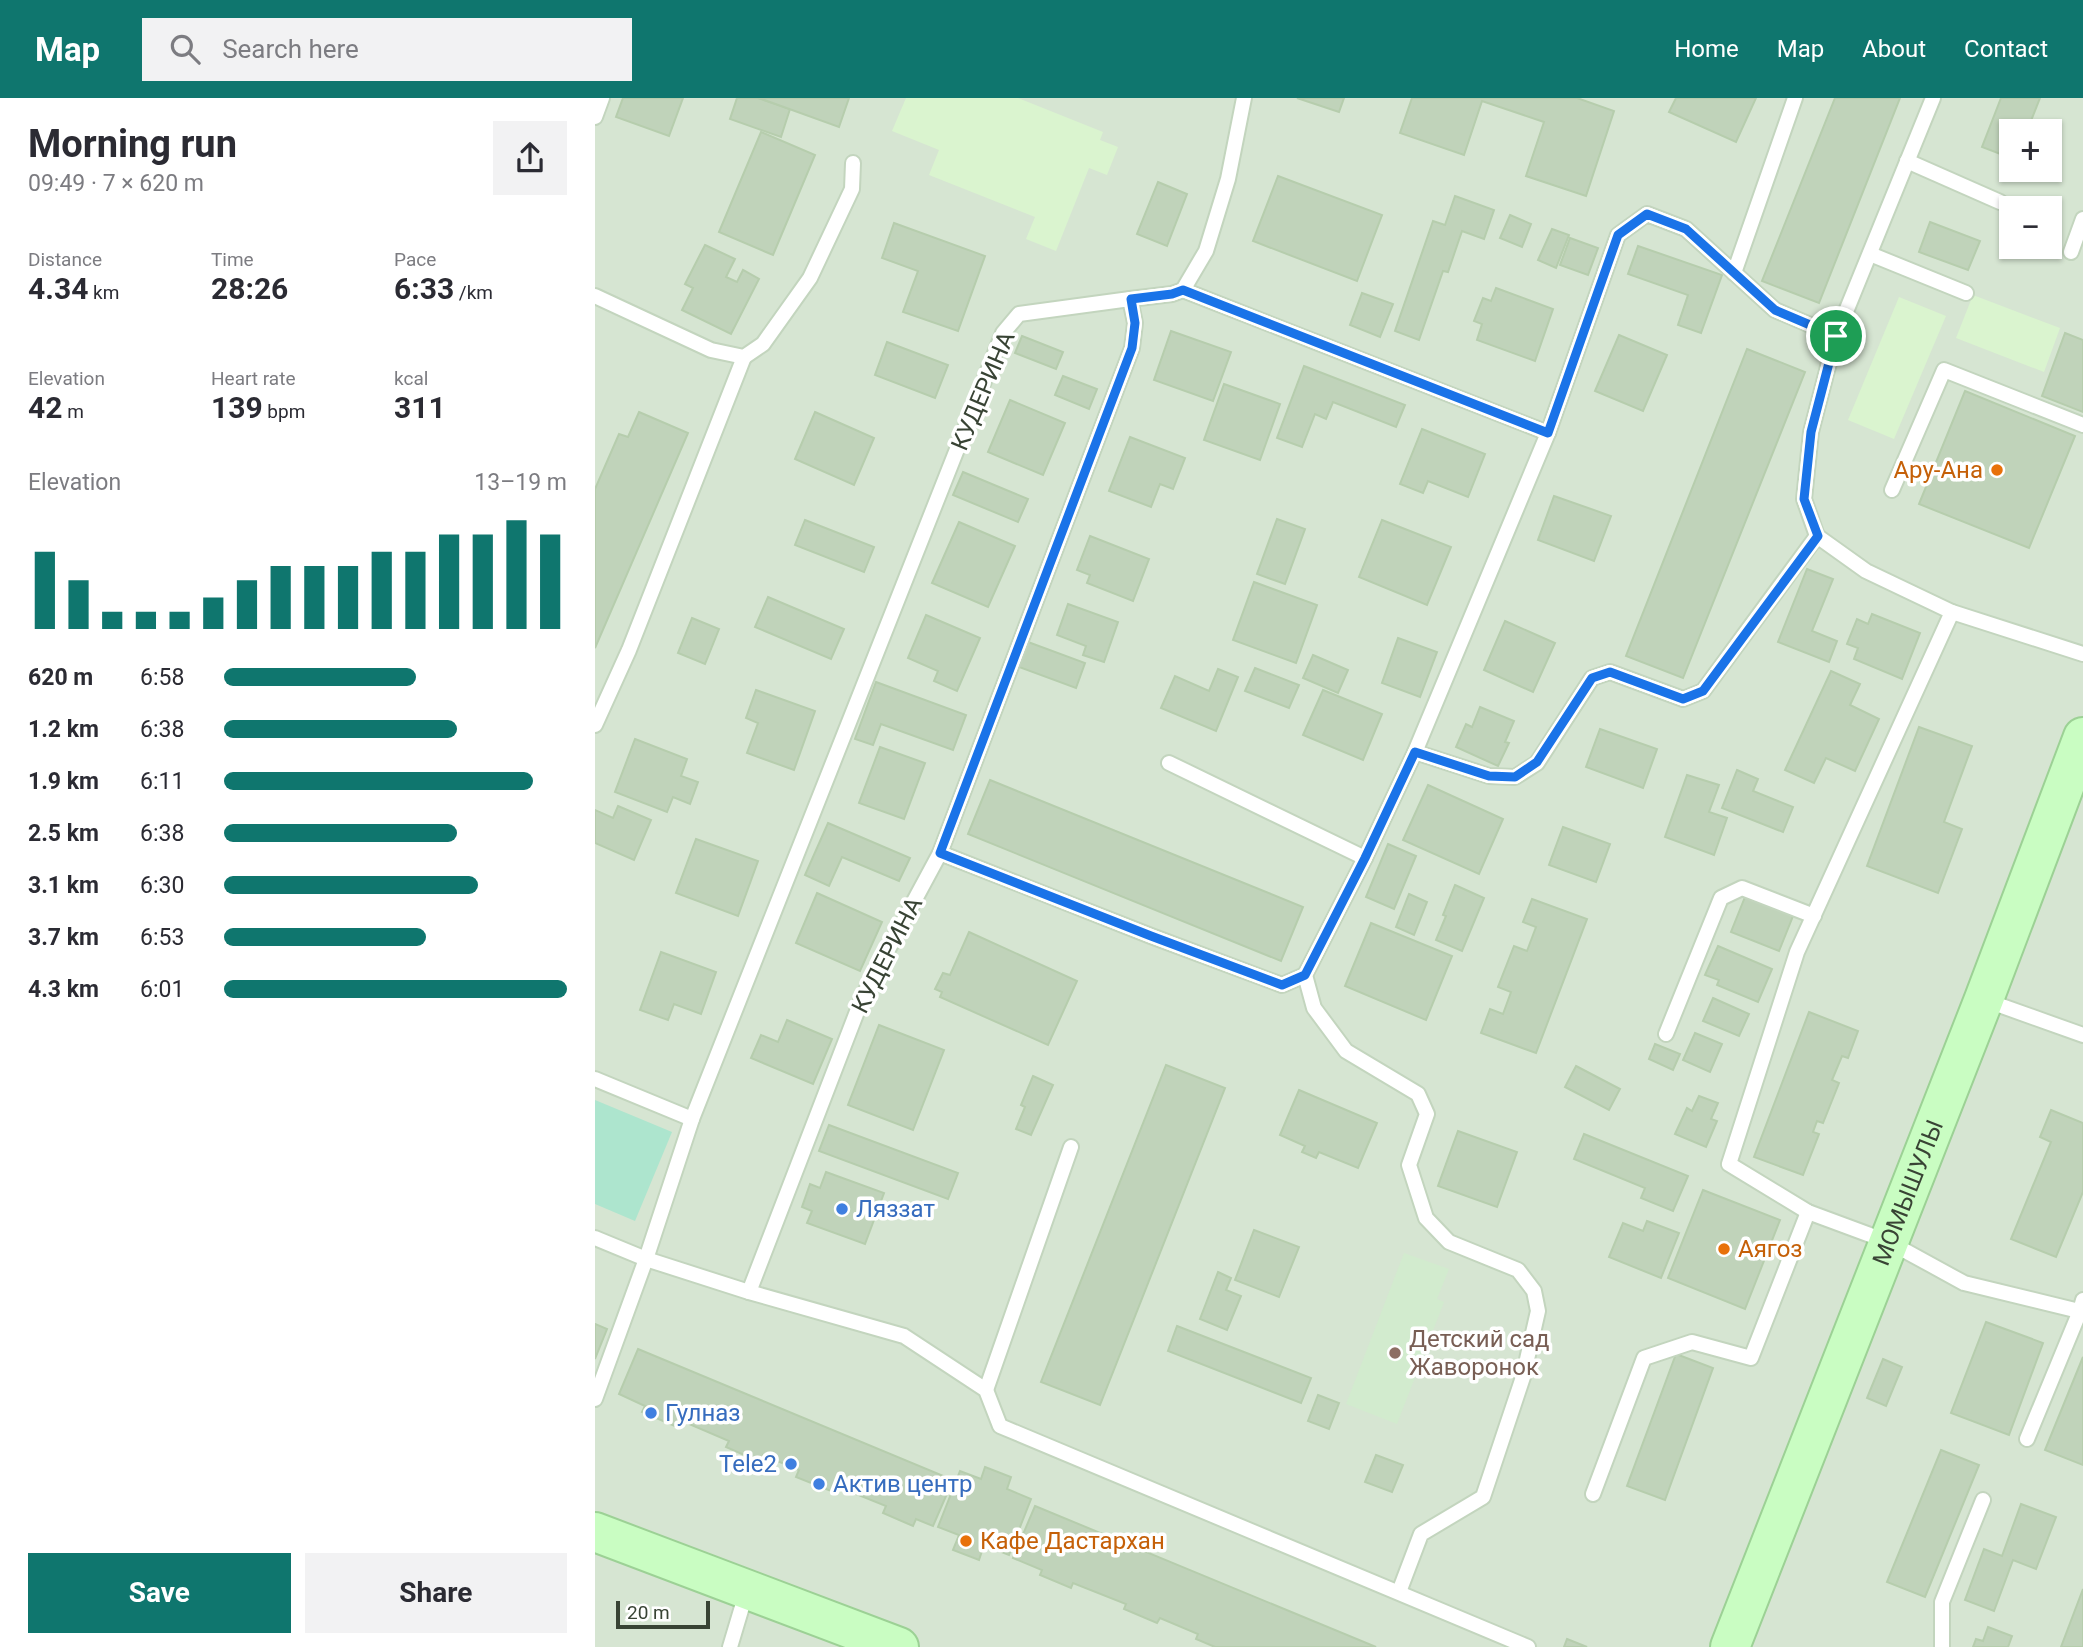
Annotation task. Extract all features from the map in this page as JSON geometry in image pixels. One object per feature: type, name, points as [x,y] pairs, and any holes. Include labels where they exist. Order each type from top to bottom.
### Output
[{"type":"main road","name":"МОМЫШУЛЫ","points":[[1730,1647],[1984,999],[2083,737]]},
{"type":"main road","points":[[595,1532],[899,1647]]},
{"type":"lane","points":[[595,117],[602,98]]},
{"type":"lane","points":[[1131,299],[1183,290],[1206,251],[1228,179],[1244,98]]},
{"type":"lane","points":[[1734,273],[1795,98]]},
{"type":"lane","points":[[1933,98],[1836,336],[1811,432],[1804,499],[1818,536],[1866,571],[1952,612],[2083,654]]},
{"type":"lane","points":[[1907,161],[1999,202]]},
{"type":"lane","points":[[595,725],[629,650],[744,357],[763,344],[810,278],[852,189],[853,163]]},
{"type":"lane","points":[[940,853],[1282,985],[1305,975],[1415,752],[1548,433],[1618,235],[1647,214],[1686,229],[1775,310],[1836,336]]},
{"type":"lane","points":[[2071,252],[2083,219]]},
{"type":"lane","points":[[1870,254],[1966,293]]},
{"type":"lane","points":[[1183,290],[1548,433]]},
{"type":"lane","points":[[595,296],[711,350],[744,357]]},
{"type":"lane","name":"КУДЕРИНА","points":[[595,1399],[646,1259],[692,1119],[1003,333],[1019,314],[1131,299],[1135,323],[1132,348],[940,853],[863,996],[749,1292]]},
{"type":"lane","points":[[1892,490],[1944,370],[2083,425]]},
{"type":"lane","points":[[1415,752],[1489,776],[1515,777],[1537,762],[1592,678],[1610,672],[1683,699],[1703,691],[1818,536]]},
{"type":"lane","points":[[1952,612],[1797,952],[1729,1164],[1808,1212],[1889,1242],[1964,1283],[2082,1308],[2027,1439]]},
{"type":"lane","points":[[1169,763],[1365,858]]},
{"type":"lane","points":[[1665,1034],[1721,898],[1742,888],[1814,916]]},
{"type":"lane","points":[[1305,975],[1314,1007],[1346,1051],[1418,1094],[1427,1114],[1409,1165],[1426,1218],[1449,1242],[1518,1270],[1534,1291],[1538,1311],[1523,1377],[1483,1497],[1422,1534],[1399,1592]]},
{"type":"lane","points":[[1984,999],[2083,1035]]},
{"type":"lane","points":[[595,1079],[692,1119]]},
{"type":"lane","points":[[986,1390],[1071,1147]]},
{"type":"lane","points":[[1593,1494],[1644,1358],[1692,1342],[1751,1358],[1808,1212]]},
{"type":"lane","points":[[595,1238],[646,1259],[749,1292],[904,1336],[986,1390],[1000,1426],[1528,1647]]},
{"type":"lane","points":[[1942,1647],[1943,1602],[1983,1500]]},
{"type":"lane","points":[[730,1647],[747,1589]]},
{"type":"shaded area","points":[[595,98],[2083,98],[2083,1647],[595,1647]]},
{"type":"shaded area","points":[[906,98],[1018,98],[1103,132],[1100,140],[1118,147],[1107,175],[1089,168],[1056,251],[1026,239],[1035,217],[929,175],[939,150],[892,131]]},
{"type":"shaded area","points":[[1973,295],[2060,328],[2044,372],[1956,338]]},
{"type":"shaded area","points":[[1899,297],[1946,316],[1894,439],[1848,420]]},
{"type":"shaded area","points":[[595,1100],[672,1132],[635,1221],[595,1204]]},
{"type":"shaded area","name":"Детский сад Жаворонок","points":[[1404,1253],[1449,1269],[1437,1299],[1444,1302],[1397,1424],[1346,1404]]},
{"type":"building","points":[[623,98],[683,98],[669,136],[616,117]]},
{"type":"building","points":[[737,98],[758,98],[790,109],[781,137],[730,119]]},
{"type":"building","points":[[759,98],[849,98],[839,127]]},
{"type":"building","points":[[1297,98],[1344,98],[1339,112]]},
{"type":"building","points":[[1412,98],[1577,98],[1614,111],[1586,196],[1526,176],[1544,122],[1482,101],[1464,155],[1400,133]]},
{"type":"building","points":[[1676,98],[1756,98],[1736,142],[1669,112]]},
{"type":"building","points":[[1835,98],[1900,98],[1819,303],[1762,281]]},
{"type":"building","points":[[2001,98],[2040,98],[2032,119],[1999,119],[1999,153],[1982,147]]},
{"type":"building","points":[[761,132],[815,155],[773,255],[719,232]]},
{"type":"building","points":[[1278,176],[1382,215],[1357,281],[1253,241]]},
{"type":"building","points":[[1158,182],[1187,194],[1167,246],[1137,234]]},
{"type":"building","points":[[1455,196],[1494,210],[1484,239],[1462,231],[1448,272],[1443,271],[1419,340],[1395,331],[1433,221],[1445,225]]},
{"type":"building","points":[[1510,215],[1531,224],[1522,247],[1500,238]]},
{"type":"building","points":[[1930,222],[1980,241],[1968,270],[1919,252]]},
{"type":"building","points":[[894,223],[985,256],[958,331],[903,312],[918,271],[882,258]]},
{"type":"building","points":[[1552,229],[1569,235],[1556,268],[1538,260]]},
{"type":"building","points":[[1570,238],[1598,248],[1588,275],[1560,265]]},
{"type":"building","points":[[705,245],[735,259],[726,277],[737,282],[743,270],[759,279],[731,334],[682,310],[693,288],[685,284]]},
{"type":"building","points":[[1638,246],[1722,275],[1701,333],[1678,325],[1688,295],[1628,274]]},
{"type":"building","points":[[1496,288],[1553,309],[1535,361],[1477,340],[1482,324],[1474,321],[1483,298],[1491,301]]},
{"type":"building","points":[[1362,293],[1393,304],[1380,337],[1350,325]]},
{"type":"building","points":[[1171,331],[1231,352],[1213,401],[1154,380]]},
{"type":"building","points":[[2065,333],[2083,340],[2083,412],[2042,396]]},
{"type":"building","points":[[1619,335],[1667,355],[1643,411],[1595,391]]},
{"type":"building","points":[[1022,336],[1063,352],[1056,369],[1015,353]]},
{"type":"building","points":[[887,342],[948,365],[935,398],[875,375]]},
{"type":"building","points":[[1747,349],[1805,372],[1683,678],[1626,656]]},
{"type":"building","points":[[1304,366],[1405,405],[1396,427],[1333,402],[1326,419],[1315,414],[1302,447],[1277,438]]},
{"type":"building","points":[[1063,376],[1097,389],[1089,409],[1055,395]]},
{"type":"building","points":[[1224,384],[1280,404],[1260,460],[1204,440]]},
{"type":"building","name":"Ару-Ана","points":[[1965,391],[2075,436],[2029,548],[1919,504]]},
{"type":"building","points":[[1010,400],[1065,423],[1043,475],[988,452]]},
{"type":"building","points":[[639,412],[688,433],[595,648],[595,489],[619,434],[628,437]]},
{"type":"building","points":[[815,412],[874,438],[854,485],[795,459]]},
{"type":"building","points":[[1422,429],[1485,454],[1468,497],[1428,481],[1423,493],[1400,484]]},
{"type":"building","points":[[1130,437],[1185,458],[1173,489],[1160,484],[1151,507],[1109,491]]},
{"type":"building","points":[[963,472],[1028,499],[1018,522],[953,495]]},
{"type":"building","points":[[1554,496],[1611,516],[1594,561],[1538,540]]},
{"type":"building","points":[[1277,519],[1305,529],[1285,584],[1257,574]]},
{"type":"building","points":[[805,520],[874,547],[864,572],[795,545]]},
{"type":"building","points":[[1382,520],[1451,547],[1427,605],[1359,577]]},
{"type":"building","points":[[959,522],[1015,546],[988,607],[932,583]]},
{"type":"building","points":[[1090,536],[1149,559],[1133,601],[1087,583],[1090,575],[1077,570]]},
{"type":"building","points":[[1807,569],[1833,579],[1812,631],[1837,641],[1829,662],[1778,642]]},
{"type":"building","points":[[1254,582],[1317,605],[1296,663],[1233,640]]},
{"type":"building","points":[[768,597],[844,629],[831,659],[755,627]]},
{"type":"building","points":[[1068,604],[1118,622],[1104,662],[1083,655],[1086,646],[1057,635]]},
{"type":"building","points":[[1872,614],[1920,633],[1902,679],[1854,659],[1858,648],[1847,644],[1857,619],[1868,624]]},
{"type":"building","points":[[926,615],[980,638],[957,691],[934,681],[938,671],[908,658]]},
{"type":"building","points":[[692,618],[719,629],[705,664],[678,653]]},
{"type":"building","points":[[1505,621],[1555,643],[1533,692],[1484,670]]},
{"type":"building","points":[[1398,638],[1437,652],[1420,697],[1382,683]]},
{"type":"building","points":[[1028,642],[1085,663],[1076,688],[1019,667]]},
{"type":"building","points":[[1313,655],[1348,670],[1338,693],[1303,678]]},
{"type":"building","points":[[1255,668],[1299,685],[1289,708],[1245,691]]},
{"type":"building","points":[[1218,669],[1238,677],[1216,731],[1161,708],[1175,676],[1209,691]]},
{"type":"building","points":[[1831,671],[1860,684],[1850,705],[1879,719],[1855,771],[1826,758],[1814,783],[1785,770]]},
{"type":"building","points":[[876,682],[966,715],[953,750],[881,724],[873,745],[855,739]]},
{"type":"building","points":[[756,690],[815,711],[794,770],[747,753],[758,723],[746,718]]},
{"type":"building","points":[[1323,690],[1382,714],[1363,760],[1303,735]]},
{"type":"building","points":[[1480,707],[1514,721],[1505,742],[1509,743],[1498,766],[1456,747],[1466,724],[1472,727]]},
{"type":"building","points":[[1919,727],[1972,746],[1944,822],[1962,829],[1938,893],[1867,866]]},
{"type":"building","points":[[1600,729],[1657,749],[1643,788],[1586,767]]},
{"type":"building","points":[[635,739],[687,759],[681,776],[698,782],[690,804],[673,797],[667,812],[615,792]]},
{"type":"building","points":[[880,747],[925,763],[904,819],[859,803]]},
{"type":"building","points":[[1737,770],[1758,779],[1753,791],[1793,807],[1783,832],[1722,808]]},
{"type":"building","points":[[1687,775],[1719,785],[1709,812],[1727,818],[1714,855],[1665,837]]},
{"type":"building","points":[[990,780],[1303,907],[1281,961],[968,834]]},
{"type":"building","points":[[1428,785],[1503,819],[1479,874],[1403,840]]},
{"type":"building","points":[[618,806],[651,820],[634,860],[595,843],[595,810],[613,818]]},
{"type":"building","points":[[828,823],[910,858],[899,881],[842,857],[829,886],[805,875]]},
{"type":"building","points":[[1563,827],[1610,844],[1596,882],[1549,865]]},
{"type":"building","points":[[696,839],[758,861],[738,916],[676,893]]},
{"type":"building","points":[[1388,844],[1416,856],[1394,909],[1366,897]]},
{"type":"building","points":[[1455,885],[1484,898],[1462,951],[1436,940]]},
{"type":"building","points":[[817,893],[882,922],[860,971],[796,943]]},
{"type":"building","points":[[1409,894],[1427,902],[1414,935],[1396,927]]},
{"type":"building","points":[[1745,897],[1793,916],[1779,951],[1731,932]]},
{"type":"building","points":[[1532,899],[1587,919],[1536,1053],[1481,1033],[1490,1009],[1503,1014],[1511,992],[1498,987],[1514,946],[1527,951],[1536,927],[1523,922]]},
{"type":"building","points":[[1371,923],[1452,956],[1426,1020],[1345,986]]},
{"type":"building","points":[[969,932],[1077,981],[1048,1045],[940,997],[942,992],[935,989],[943,973],[950,975]]},
{"type":"building","points":[[1718,946],[1772,969],[1758,1002],[1717,985],[1719,980],[1705,975]]},
{"type":"building","points":[[661,952],[716,972],[701,1014],[674,1004],[668,1020],[640,1010]]},
{"type":"building","points":[[1713,998],[1749,1014],[1739,1036],[1703,1021]]},
{"type":"building","points":[[1809,1012],[1858,1031],[1848,1058],[1842,1056],[1832,1080],[1839,1083],[1823,1123],[1817,1121],[1813,1132],[1819,1134],[1803,1175],[1754,1157]]},
{"type":"building","points":[[787,1020],[832,1039],[813,1084],[751,1058],[761,1035],[778,1042]]},
{"type":"building","points":[[879,1025],[944,1050],[913,1130],[848,1105]]},
{"type":"building","points":[[1695,1033],[1722,1044],[1710,1072],[1683,1060]]},
{"type":"building","points":[[1655,1044],[1680,1054],[1673,1070],[1649,1059]]},
{"type":"building","points":[[1166,1065],[1225,1088],[1100,1405],[1041,1382]]},
{"type":"building","points":[[1576,1066],[1620,1089],[1609,1110],[1565,1087]]},
{"type":"building","points":[[1033,1076],[1053,1085],[1031,1135],[1016,1129],[1025,1107],[1021,1105]]},
{"type":"building","points":[[1299,1090],[1377,1123],[1358,1168],[1319,1152],[1316,1158],[1302,1152],[1305,1146],[1280,1135]]},
{"type":"building","points":[[1699,1096],[1718,1103],[1711,1119],[1717,1121],[1706,1147],[1675,1134],[1687,1108],[1692,1111]]},
{"type":"building","points":[[2051,1110],[2083,1123],[2083,1192],[2056,1257],[2011,1239],[2051,1142],[2040,1137]]},
{"type":"building","points":[[829,1125],[958,1173],[948,1199],[819,1151]]},
{"type":"building","points":[[1458,1131],[1517,1152],[1497,1207],[1438,1186]]},
{"type":"building","points":[[1584,1134],[1688,1176],[1673,1211],[1641,1198],[1645,1188],[1574,1159]]},
{"type":"building","name":"Ляззат","points":[[826,1172],[884,1193],[865,1244],[807,1223],[812,1211],[802,1207],[810,1184],[820,1188]]},
{"type":"building","name":"Аягоз","points":[[1703,1190],[1780,1220],[1745,1309],[1668,1278]]},
{"type":"building","points":[[1647,1221],[1679,1233],[1661,1278],[1609,1257],[1623,1223],[1643,1231]]},
{"type":"building","points":[[1254,1230],[1299,1247],[1279,1297],[1235,1280]]},
{"type":"building","points":[[1218,1272],[1231,1278],[1226,1290],[1241,1296],[1227,1330],[1200,1319]]},
{"type":"building","points":[[1986,1322],[2043,1343],[2009,1435],[1951,1413]]},
{"type":"building","points":[[595,1324],[607,1329],[595,1359]]},
{"type":"building","points":[[1177,1326],[1311,1378],[1301,1403],[1168,1351]]},
{"type":"building","points":[[638,1349],[953,1480],[933,1526],[916,1519],[913,1526],[883,1513],[886,1506],[834,1485],[831,1491],[796,1477],[799,1470],[763,1455],[760,1462],[726,1447],[729,1441],[680,1420],[677,1427],[642,1412],[645,1406],[619,1394]]},
{"type":"building","points":[[1676,1354],[1713,1368],[1665,1500],[1627,1486]]},
{"type":"building","points":[[2083,1357],[2083,1465],[2045,1450]]},
{"type":"building","points":[[1883,1359],[1902,1367],[1886,1406],[1867,1398]]},
{"type":"building","points":[[1318,1395],[1339,1403],[1329,1429],[1308,1421]]},
{"type":"building","points":[[1941,1450],[1979,1465],[1925,1597],[1887,1582]]},
{"type":"building","points":[[1376,1455],[1403,1465],[1392,1492],[1365,1482]]},
{"type":"building","points":[[985,1467],[1011,1477],[1007,1489],[1031,1499],[1009,1555],[984,1545],[979,1560],[953,1550],[959,1535],[938,1527],[960,1471],[981,1479]]},
{"type":"building","points":[[2021,1504],[2056,1517],[2036,1569],[2013,1560],[1994,1611],[1965,1600],[1984,1549],[2002,1556]]},
{"type":"building","points":[[1035,1506],[1376,1647],[1215,1647],[1196,1639],[1198,1634],[1160,1618],[1157,1623],[1124,1609],[1126,1604],[1073,1583],[1071,1588],[1040,1575],[1042,1570],[1013,1558]]},
{"type":"building","points":[[2083,1589],[2083,1647],[2061,1647]]},
{"type":"building","points":[[1988,1627],[2012,1636],[2008,1647],[1973,1647],[1976,1639],[1983,1641]]},
{"type":"building","points":[[1567,1639],[1587,1647],[1564,1647]]},
{"type":"place","name":"Ару-Ана","points":[[1997,470]]},
{"type":"place","name":"Ляззат","points":[[842,1209]]},
{"type":"place","name":"Аягоз","points":[[1724,1249]]},
{"type":"place","name":"Детский сад Жаворонок","points":[[1395,1353]]},
{"type":"place","name":"Гулназ","points":[[651,1413]]},
{"type":"place","name":"Tele2","points":[[791,1464]]},
{"type":"place","name":"Актив центр","points":[[819,1484]]},
{"type":"place","name":"Кафе Дастархан","points":[[966,1541]]},
{"type":"route","points":[[1647,214],[1686,229],[1775,310],[1836,336],[1811,432],[1804,499],[1818,536],[1703,691],[1683,699],[1610,672],[1592,678],[1537,762],[1515,777],[1489,776],[1415,752],[1305,975],[1282,985],[940,853],[1132,348],[1135,323],[1131,299],[1183,290],[1548,433],[1618,235],[1647,214]]}]
